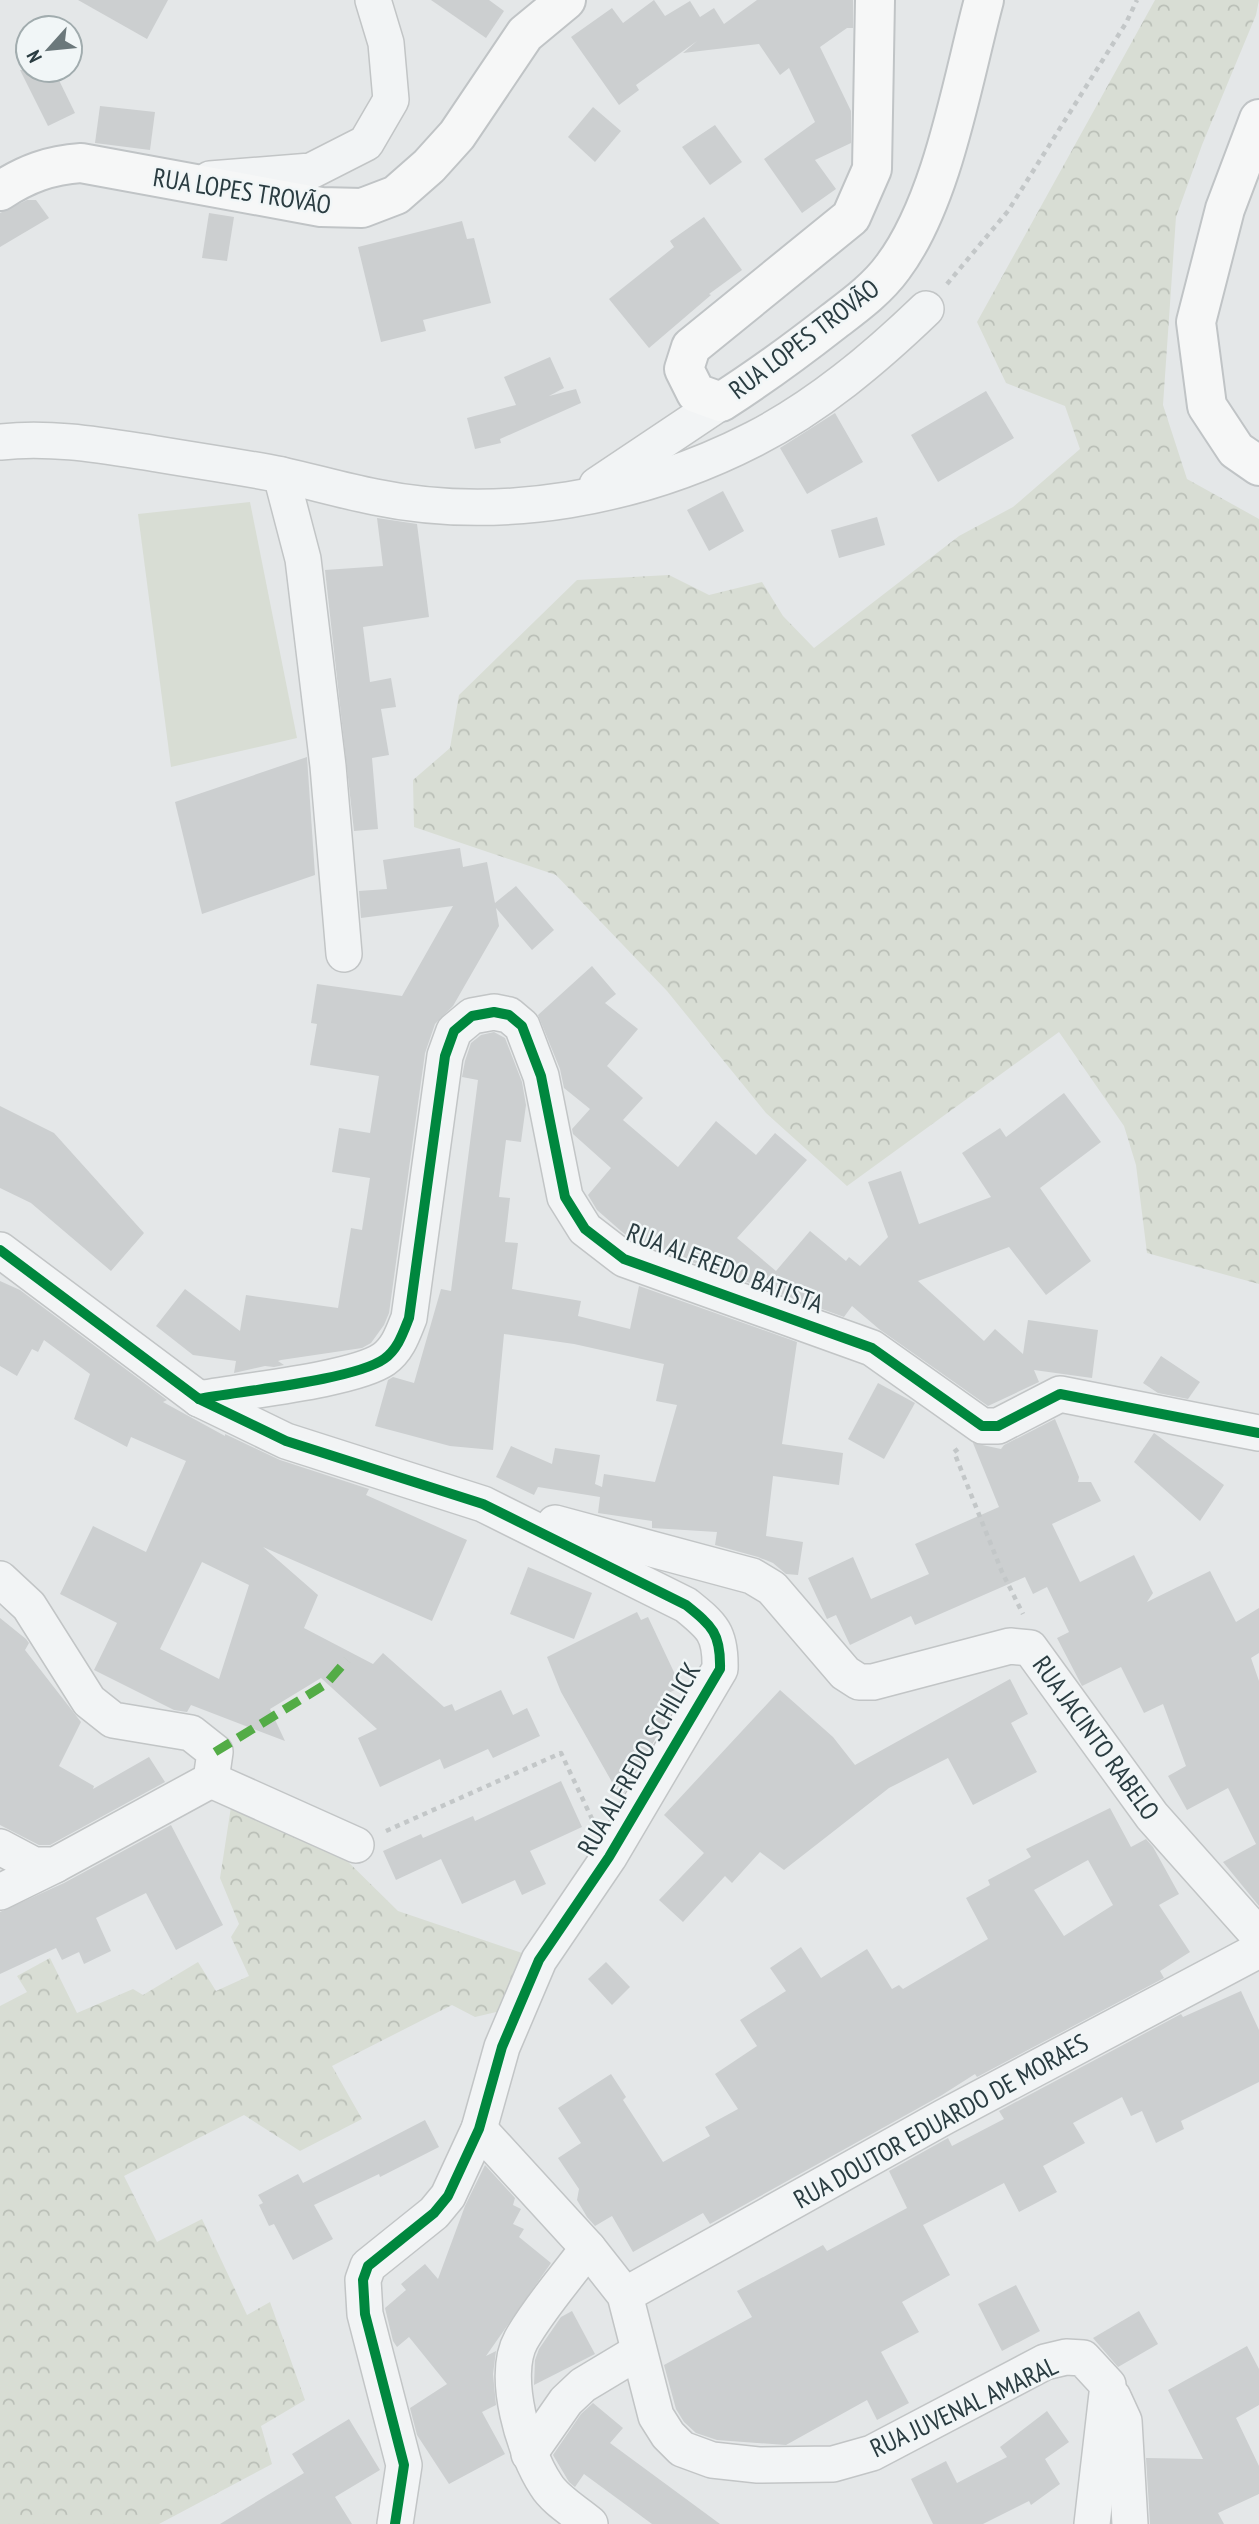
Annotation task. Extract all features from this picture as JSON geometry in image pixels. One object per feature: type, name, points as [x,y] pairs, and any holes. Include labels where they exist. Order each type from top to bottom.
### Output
[{"type":"main road","name":"RUA LOPES TROVÃO","points":[[0,191],[22,177],[56,164],[82,163],[321,207],[362,208],[396,195],[457,135],[526,34],[566,0]]},
{"type":"main road","name":"RUA LOPES TROVÃO","points":[[875,0],[872,169],[851,217],[691,347],[684,369],[696,393],[721,402],[776,367],[874,290],[898,259],[909,243],[937,177],[984,0]]},
{"type":"main road","points":[[1259,119],[1224,209],[1196,322],[1207,407],[1236,450],[1259,466]]},
{"type":"street","points":[[178,182],[311,171],[366,143],[391,100],[386,43],[373,0]]},
{"type":"street","points":[[0,442],[85,442],[281,475],[377,498],[462,508],[520,508],[577,499],[675,472],[753,439],[814,402],[872,359],[926,309]]},
{"type":"street","points":[[577,499],[721,402]]},
{"type":"street","points":[[281,475],[303,559],[328,766],[344,954]]},
{"type":"street","name":"RUA ALFREDO BATISTA","points":[[199,1399],[360,1371],[385,1358],[399,1343],[409,1318],[445,1056],[454,1031],[472,1016],[494,1012],[509,1015],[522,1026],[541,1076],[565,1197],[585,1229],[624,1259],[872,1348],[982,1426]]},
{"type":"street","name":"RUA ALFREDO SCHILICK","points":[[0,1250],[199,1399],[286,1441],[483,1504],[686,1605],[713,1626],[721,1648],[720,1669],[609,1857],[539,1960],[502,2047],[479,2129],[448,2196],[434,2213],[368,2266],[362,2280],[365,2314],[404,2465],[395,2524]]},
{"type":"street","points":[[982,1426],[998,1426],[1060,1394],[1259,1433]]},
{"type":"street","name":"RUA JACINTO RABELO","points":[[483,1504],[752,1576],[772,1587],[845,1673],[859,1682],[873,1682],[1010,1646],[1030,1648],[1152,1816],[1259,1936]]},
{"type":"street","points":[[0,1579],[29,1606],[89,1701],[113,1720],[191,1733],[206,1742],[215,1752],[211,1780]]},
{"type":"street","points":[[211,1780],[356,1845]]},
{"type":"street","points":[[0,1892],[211,1780]]},
{"type":"street","points":[[0,1847],[34,1865],[55,1865]]},
{"type":"street","name":"RUA DOUTOR EDUARDO DE MORAES","points":[[625,2295],[944,2117],[1259,1950]]},
{"type":"street","name":"RUA JUVENAL AMARAL","points":[[479,2129],[588,2248],[625,2295],[656,2416],[668,2435],[682,2449],[712,2460],[758,2465],[834,2464],[872,2453],[1045,2362],[1066,2357],[1083,2358],[1108,2385],[1124,2421],[1130,2524]]},
{"type":"street","points":[[588,2248],[520,2342],[515,2363],[515,2397],[529,2454],[547,2487],[590,2524]]},
{"type":"street","points":[[529,2454],[560,2410],[583,2385],[638,2352]]},
{"type":"street","points":[[1092,2524],[1108,2385]]},
{"type":"path","points":[[926,309],[1008,211],[1126,23],[1137,0]]},
{"type":"path","points":[[982,1426],[954,1452],[1002,1572],[1029,1626],[1030,1648]]},
{"type":"path","points":[[356,1845],[561,1753],[609,1857]]},
{"type":"green space","points":[[1155,0],[1259,0],[1256,15],[1202,145],[1176,217],[1163,405],[1187,479],[1259,519],[1259,1284],[1147,1253],[1136,1165],[1124,1126],[1059,1032],[847,1186],[766,1113],[667,991],[556,875],[414,827],[413,780],[450,748],[459,695],[577,580],[669,575],[709,595],[762,582],[783,616],[814,648],[959,536],[1013,507],[1080,449],[1065,406],[1006,383],[977,322]]},
{"type":"green space","points":[[250,502],[297,738],[171,767],[138,514]]},
{"type":"green space","points":[[233,1794],[331,1845],[398,1911],[531,1956],[505,2010],[475,2017],[452,2005],[332,2066],[362,2119],[300,2151],[244,2115],[124,2176],[157,2242],[202,2219],[247,2315],[270,2302],[305,2400],[261,2426],[272,2464],[159,2524],[0,2524],[0,2006],[27,1992],[17,1976],[50,1958],[77,2013],[133,1989],[143,1995],[198,1962],[216,1991],[249,1976],[231,1937],[239,1924],[220,1878]]},
{"type":"building","points":[[78,0],[168,0],[147,39]]},
{"type":"building","points":[[431,0],[489,0],[504,11],[486,38]]},
{"type":"building","points":[[654,0],[665,16],[690,1],[700,17],[714,8],[724,24],[757,0],[853,0],[853,28],[847,28],[820,47],[851,111],[851,143],[815,160],[836,189],[802,213],[764,159],[815,122],[789,68],[780,75],[759,44],[683,53],[697,41],[636,85],[639,90],[619,105],[571,37],[612,8],[623,23]]},
{"type":"building","points":[[27,84],[61,84],[75,113],[48,126]]},
{"type":"building","points":[[100,106],[155,112],[150,150],[95,143]]},
{"type":"building","points":[[593,107],[621,131],[595,162],[568,137]]},
{"type":"building","points":[[715,125],[742,162],[710,185],[682,147]]},
{"type":"building","points":[[27,200],[36,200],[49,218],[0,247],[0,213]]},
{"type":"building","points":[[209,213],[234,217],[227,261],[202,258]]},
{"type":"building","points":[[704,217],[742,270],[709,294],[711,295],[649,348],[609,299],[674,247],[670,241]]},
{"type":"building","points":[[462,221],[467,239],[474,238],[491,303],[423,320],[426,331],[381,342],[358,247]]},
{"type":"building","points":[[550,357],[564,388],[549,396],[576,389],[581,403],[500,439],[501,443],[475,449],[467,418],[516,405],[504,377]]},
{"type":"building","points":[[986,391],[1014,438],[938,482],[911,435]]},
{"type":"building","points":[[835,413],[863,462],[807,494],[780,448]]},
{"type":"building","points":[[723,491],[744,531],[709,551],[687,510]]},
{"type":"building","points":[[877,517],[885,545],[839,558],[831,530]]},
{"type":"building","points":[[377,518],[417,524],[429,617],[363,627],[370,682],[391,678],[396,707],[381,709],[389,755],[372,758],[378,829],[354,831],[325,570],[383,566]]},
{"type":"building","points":[[307,757],[315,875],[202,914],[175,802]]},
{"type":"building","points":[[460,848],[463,867],[487,862],[495,903],[516,886],[554,930],[532,950],[496,908],[499,926],[453,1006],[435,1024],[425,1053],[389,1313],[384,1325],[371,1343],[362,1348],[281,1360],[278,1361],[284,1365],[274,1367],[265,1366],[234,1373],[236,1361],[193,1355],[156,1326],[185,1289],[240,1331],[246,1295],[338,1308],[351,1228],[362,1230],[370,1178],[332,1172],[339,1128],[370,1133],[379,1076],[310,1065],[317,1024],[311,1023],[317,984],[402,996],[453,906],[361,918],[359,891],[387,889],[383,860]]},
{"type":"building","points":[[592,966],[616,994],[605,1003],[638,1029],[607,1066],[643,1098],[623,1120],[678,1167],[716,1121],[756,1155],[775,1133],[807,1160],[737,1238],[776,1271],[810,1231],[846,1261],[849,1257],[860,1266],[888,1237],[868,1182],[901,1171],[919,1224],[991,1197],[962,1153],[1000,1128],[1006,1137],[1064,1093],[1101,1142],[1040,1188],[1091,1261],[1046,1295],[1009,1247],[918,1281],[984,1341],[995,1329],[1023,1354],[1028,1320],[1098,1330],[1092,1378],[1034,1370],[1039,1382],[988,1406],[879,1329],[852,1306],[844,1317],[634,1241],[621,1231],[597,1210],[588,1195],[611,1168],[573,1134],[572,1129],[590,1109],[564,1088],[560,1069],[538,1015]]},
{"type":"building","points":[[494,1032],[505,1038],[522,1082],[526,1105],[521,1142],[506,1140],[499,1197],[510,1198],[505,1242],[518,1243],[512,1289],[581,1301],[578,1316],[630,1329],[639,1286],[797,1342],[782,1444],[843,1453],[839,1485],[773,1476],[766,1536],[803,1542],[798,1575],[786,1574],[773,1563],[758,1557],[715,1545],[717,1532],[652,1528],[652,1521],[598,1513],[600,1497],[538,1487],[534,1495],[496,1477],[511,1446],[552,1464],[555,1448],[600,1455],[595,1484],[602,1487],[604,1474],[655,1482],[677,1405],[656,1401],[664,1364],[574,1344],[504,1334],[493,1450],[450,1446],[375,1426],[388,1380],[393,1377],[414,1383],[441,1289],[451,1291],[478,1080],[462,1077],[471,1043],[481,1035]]},
{"type":"building","points":[[0,1106],[54,1133],[144,1233],[111,1271],[31,1203],[0,1188]]},
{"type":"building","points":[[0,1281],[20,1290],[167,1400],[163,1402],[225,1436],[280,1460],[369,1489],[366,1495],[467,1540],[432,1621],[263,1547],[318,1595],[304,1628],[373,1664],[383,1653],[444,1707],[452,1704],[455,1711],[501,1690],[513,1715],[527,1708],[540,1736],[493,1758],[488,1749],[444,1769],[440,1759],[380,1787],[358,1738],[377,1729],[321,1678],[270,1709],[285,1741],[191,1705],[187,1712],[174,1710],[94,1670],[117,1623],[60,1594],[93,1526],[146,1552],[186,1461],[131,1437],[127,1447],[74,1419],[90,1374],[44,1340],[38,1352],[32,1349],[17,1376],[0,1366]],"holes":[[[202,1562],[249,1585],[219,1679],[160,1649]]]},
{"type":"building","points":[[1161,1356],[1200,1382],[1188,1399],[1158,1393],[1143,1383]]},
{"type":"building","points":[[878,1383],[915,1403],[884,1459],[848,1439]]},
{"type":"building","points":[[1055,1419],[1079,1477],[1078,1482],[1091,1482],[1101,1501],[1052,1524],[1080,1582],[1134,1555],[1153,1593],[1147,1602],[1210,1571],[1236,1622],[1259,1608],[1259,1653],[1251,1658],[1259,1681],[1259,1906],[1223,1862],[1256,1844],[1228,1788],[1187,1810],[1168,1776],[1186,1766],[1163,1704],[1144,1713],[1121,1667],[1082,1686],[1057,1638],[1069,1632],[1047,1587],[1033,1594],[1025,1577],[915,1625],[911,1616],[850,1645],[836,1615],[827,1619],[808,1578],[853,1557],[871,1599],[929,1574],[915,1544],[999,1507],[973,1443],[1001,1449]]},
{"type":"building","points":[[1154,1433],[1224,1485],[1200,1521],[1134,1462]]},
{"type":"building","points":[[528,1567],[592,1593],[574,1639],[510,1614]]},
{"type":"building","points":[[637,1612],[641,1620],[648,1617],[681,1687],[660,1697],[671,1712],[621,1798],[561,1692],[547,1657]]},
{"type":"building","points":[[0,1618],[26,1639],[29,1643],[25,1650],[81,1722],[59,1766],[94,1786],[93,1789],[149,1757],[165,1782],[50,1845],[39,1845],[0,1825]]},
{"type":"building","points":[[1010,1679],[1028,1714],[1011,1723],[1037,1772],[973,1805],[948,1758],[889,1788],[784,1870],[760,1852],[732,1883],[725,1876],[683,1922],[659,1900],[704,1853],[664,1815],[780,1690],[833,1737],[855,1765]]},
{"type":"building","points":[[561,1781],[582,1827],[530,1851],[546,1884],[522,1895],[515,1880],[462,1904],[441,1859],[396,1880],[383,1851],[421,1834],[423,1838],[473,1816],[475,1821]]},
{"type":"building","points":[[1110,1808],[1131,1847],[1146,1839],[1153,1847],[1179,1894],[1159,1905],[1190,1952],[1160,1971],[1164,1978],[977,2077],[975,2074],[710,2224],[703,2213],[633,2252],[612,2216],[595,2226],[587,2217],[577,2200],[579,2189],[558,2158],[581,2143],[558,2108],[611,2074],[626,2097],[623,2100],[663,2162],[710,2136],[705,2127],[738,2109],[715,2074],[757,2046],[740,2020],[786,1991],[770,1968],[801,1947],[821,1978],[867,1949],[892,1989],[899,1985],[903,1989],[988,1939],[966,1898],[990,1885],[988,1880],[1031,1857],[1026,1849]],"holes":[[[1088,1860],[1113,1905],[1064,1936],[1034,1890]]]},
{"type":"building","points":[[171,1825],[223,1925],[176,1950],[146,1893],[96,1918],[111,1951],[84,1964],[79,1952],[62,1960],[56,1948],[0,1974],[0,1912],[64,1883]]},
{"type":"building","points":[[606,1962],[630,1987],[612,2005],[588,1979]]},
{"type":"building","points":[[1241,1991],[1259,2030],[1259,2082],[1181,2121],[1184,2129],[1156,2143],[1142,2111],[1131,2116],[1122,2097],[1073,2123],[1085,2143],[1043,2166],[1057,2192],[1019,2212],[1004,2183],[923,2225],[950,2275],[902,2302],[919,2332],[881,2352],[909,2403],[877,2420],[867,2400],[786,2445],[717,2440],[696,2433],[684,2422],[676,2409],[664,2365],[752,2317],[737,2291],[823,2245],[827,2251],[907,2208],[889,2171],[948,2138],[952,2146],[1004,2119],[999,2111],[1181,2014],[1183,2017]]},
{"type":"building","points":[[425,2120],[439,2147],[380,2177],[379,2174],[314,2205],[333,2239],[293,2260],[274,2224],[269,2226],[259,2205],[263,2203],[258,2195],[298,2174],[303,2183]]},
{"type":"building","points":[[485,2165],[515,2198],[513,2205],[521,2209],[513,2224],[524,2229],[519,2237],[551,2263],[486,2356],[496,2351],[493,2374],[496,2405],[482,2412],[505,2454],[449,2484],[417,2435],[410,2408],[447,2384],[409,2337],[397,2347],[385,2308],[406,2290],[401,2284],[425,2264],[438,2279],[465,2206]]},
{"type":"building","points":[[1016,2285],[1040,2331],[1002,2351],[978,2304]]},
{"type":"building","points":[[572,2311],[595,2354],[534,2385],[535,2360],[539,2349],[561,2317]]},
{"type":"building","points":[[1139,2311],[1158,2344],[1118,2367],[1093,2338]]},
{"type":"building","points":[[1247,2346],[1259,2369],[1259,2405],[1236,2418],[1259,2466],[1259,2494],[1218,2513],[1224,2524],[1150,2524],[1146,2458],[1203,2459],[1168,2390]]},
{"type":"building","points":[[593,2403],[623,2428],[610,2443],[720,2524],[652,2524],[584,2474],[575,2487],[569,2482],[553,2455],[581,2414]]},
{"type":"building","points":[[1047,2411],[1069,2442],[1045,2459],[1060,2484],[1031,2505],[1029,2501],[983,2524],[933,2524],[911,2479],[946,2461],[957,2483],[1007,2457],[1000,2447]]},
{"type":"building","points":[[349,2419],[380,2470],[335,2497],[352,2524],[220,2524],[304,2473],[292,2454]]},
{"type":"marked path","points":[[215,1752],[326,1684],[347,1660]]},
{"type":"cycle path","points":[[199,1399],[348,1373],[384,1359],[393,1350],[409,1318],[445,1056],[454,1031],[472,1016],[494,1012],[509,1015],[522,1026],[541,1076],[565,1197],[585,1229],[624,1259],[872,1348],[982,1426],[998,1426],[1060,1394],[1259,1433]]},
{"type":"cycle path","points":[[0,1250],[199,1399],[286,1441],[483,1504],[686,1605],[708,1625],[717,1638],[720,1669],[609,1857],[539,1960],[502,2047],[479,2129],[448,2196],[434,2213],[368,2266],[363,2280],[365,2314],[404,2465],[395,2524]]}]
